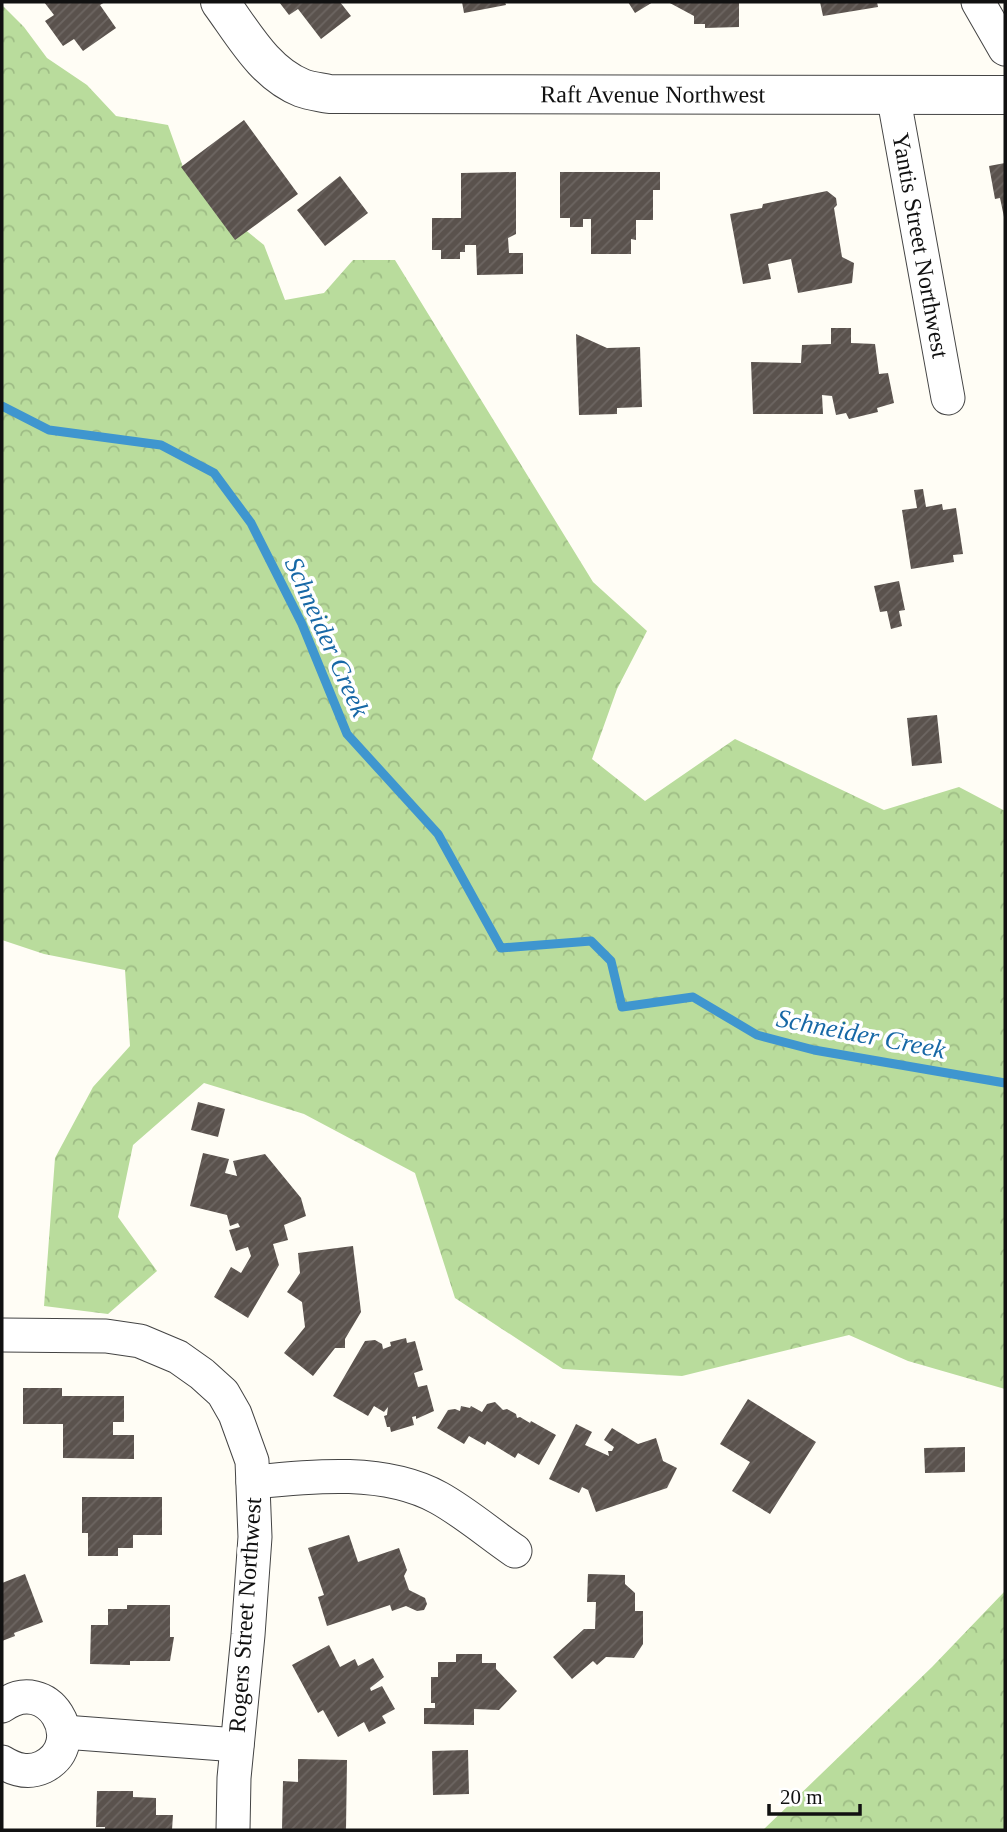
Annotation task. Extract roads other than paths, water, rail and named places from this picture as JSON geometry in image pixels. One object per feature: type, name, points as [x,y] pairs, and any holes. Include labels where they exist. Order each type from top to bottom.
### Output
[{"type":"street","name":"Raft Avenue Northwest","points":[[220,2],[265,64],[281,78],[303,89],[328,94],[1005,95]]},
{"type":"street","points":[[978,2],[1005,49]]},
{"type":"street","name":"Yantis Street Northwest","points":[[893,94],[948,398]]},
{"type":"street","name":"Rogers Street Northwest","points":[[2,1335],[106,1336],[140,1341],[178,1357],[202,1374],[223,1393],[235,1414],[253,1461],[254,1549],[234,1778],[233,1830]]},
{"type":"street","points":[[253,1482],[326,1475],[400,1483],[439,1498],[515,1551]]},
{"type":"street","points":[[2,1706],[10,1700],[22,1697],[34,1697],[46,1702],[55,1709],[64,1732],[57,1756],[36,1770],[23,1771],[2,1762]]},
{"type":"street","points":[[64,1732],[237,1745]]},
{"type":"waterway","name":"Schneider Creek","points":[[2,406],[49,430],[161,445],[214,473],[251,523],[302,624],[347,734],[438,834],[501,948],[591,941],[611,961],[622,1007],[693,997],[757,1035],[814,1050],[1005,1083]]}]
